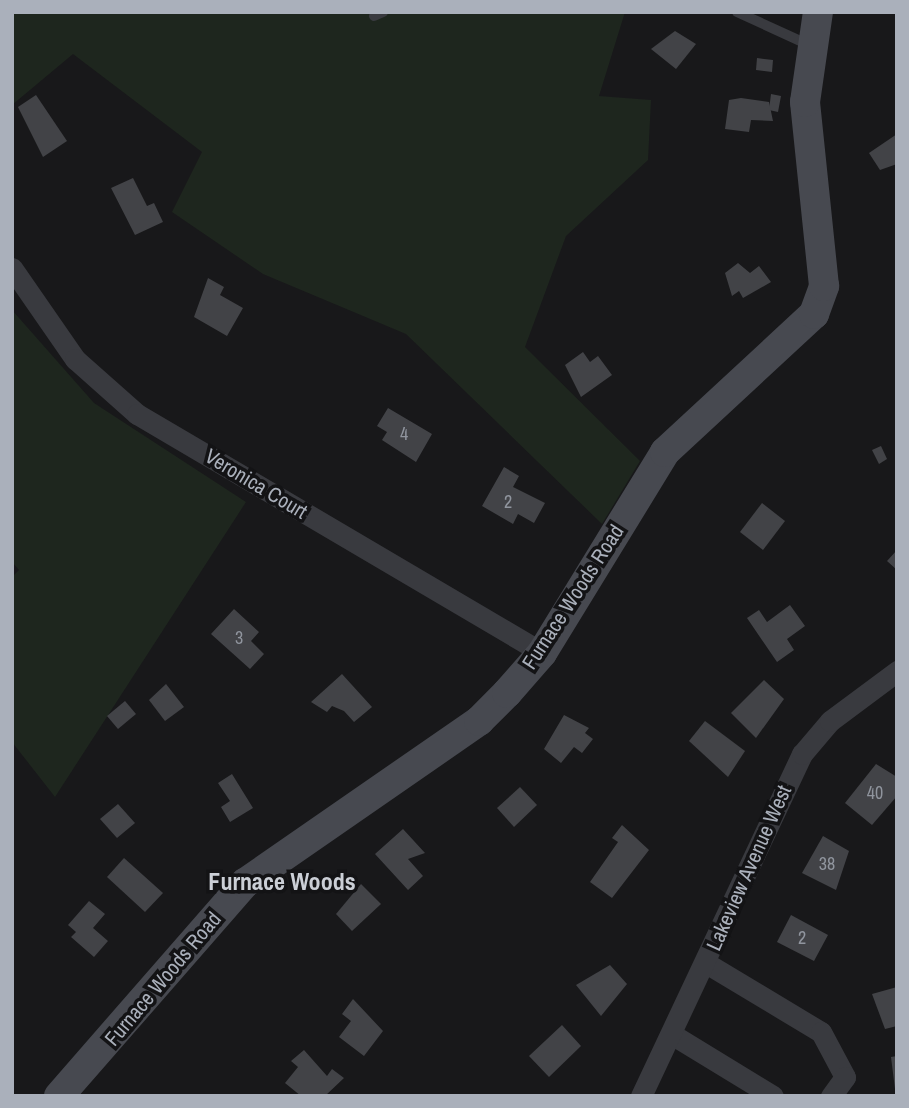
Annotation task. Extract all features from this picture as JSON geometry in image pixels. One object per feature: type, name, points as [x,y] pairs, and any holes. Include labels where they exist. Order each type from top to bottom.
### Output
[{"type":"street","name":"Furnace Woods Road","points":[[59,1096],[245,883],[479,721],[542,653],[665,452],[814,314],[824,286],[808,166],[811,47],[818,12]]},
{"type":"street","name":"Veronica Court","points":[[12,268],[75,359],[137,414],[542,653]]},
{"type":"street","name":"Lakeview Avenue West","points":[[641,1096],[706,963],[743,872],[802,754],[830,721],[897,671]]},
{"type":"street","points":[[706,963],[821,1032],[845,1077],[831,1096]]},
{"type":"street","points":[[673,1035],[773,1096]]},
{"type":"lane","points":[[737,12],[811,47]]},
{"type":"shaded area","points":[[12,12],[625,12],[599,96],[651,100],[648,160],[566,236],[525,347],[640,461],[602,524],[406,334],[263,274],[172,212],[202,152],[73,54],[12,105]]},
{"type":"shaded area","points":[[12,310],[94,403],[246,502],[55,797],[12,742],[12,577],[19,570],[12,562]]},
{"type":"building","points":[[675,31],[696,44],[676,69],[651,49]]},
{"type":"building","points":[[757,58],[773,60],[772,72],[756,70]]},
{"type":"building","points":[[771,94],[781,96],[778,112],[769,110]]},
{"type":"building","points":[[36,95],[67,141],[43,157],[18,107]]},
{"type":"building","points":[[741,98],[769,102],[773,121],[751,120],[749,132],[725,129],[729,100]]},
{"type":"building","points":[[897,134],[897,164],[880,170],[869,153]]},
{"type":"building","points":[[133,178],[147,206],[154,203],[163,222],[135,235],[111,188]]},
{"type":"building","points":[[738,263],[750,273],[759,266],[771,282],[743,298],[739,291],[732,296],[725,273]]},
{"type":"building","points":[[208,278],[224,287],[220,295],[243,308],[227,336],[194,317]]},
{"type":"building","points":[[583,352],[590,362],[598,356],[612,375],[581,397],[565,365]]},
{"type":"building","points":[[388,408],[432,434],[416,462],[382,440],[387,432],[377,426]]},
{"type":"building","points":[[881,446],[887,459],[879,464],[872,450]]},
{"type":"building","points":[[504,467],[519,476],[513,487],[545,503],[534,523],[518,514],[513,524],[482,506]]},
{"type":"building","points":[[762,503],[785,521],[763,550],[740,532]]},
{"type":"building","points":[[897,550],[897,570],[887,561]]},
{"type":"building","points":[[790,605],[805,626],[787,639],[794,650],[777,662],[747,618],[759,610],[767,622]]},
{"type":"building","points":[[234,609],[259,632],[251,641],[264,654],[250,669],[211,634]]},
{"type":"building","points":[[342,674],[372,707],[354,722],[344,711],[332,706],[327,712],[311,702]]},
{"type":"building","points":[[764,680],[784,699],[756,738],[731,713]]},
{"type":"building","points":[[166,684],[184,707],[165,721],[149,700]]},
{"type":"building","points":[[125,701],[136,714],[118,729],[107,716]]},
{"type":"building","points":[[564,715],[589,728],[585,733],[593,739],[582,753],[574,747],[561,763],[544,749]]},
{"type":"building","points":[[705,721],[745,751],[728,777],[689,741]]},
{"type":"building","points":[[876,764],[897,777],[897,796],[872,825],[845,803]]},
{"type":"building","points":[[232,774],[253,808],[230,822],[221,807],[230,801],[218,783]]},
{"type":"building","points":[[520,787],[537,805],[514,827],[497,808]]},
{"type":"building","points":[[118,804],[135,823],[117,838],[100,819]]},
{"type":"building","points":[[622,825],[649,850],[612,898],[590,882],[618,842],[612,838]]},
{"type":"building","points":[[403,829],[425,853],[408,859],[423,876],[408,890],[375,854]]},
{"type":"building","points":[[823,836],[849,851],[836,890],[802,873]]},
{"type":"building","points":[[124,858],[163,893],[145,912],[107,877]]},
{"type":"building","points":[[361,884],[381,904],[352,931],[336,914]]},
{"type":"building","points":[[89,901],[105,914],[93,928],[108,941],[94,957],[71,937],[76,932],[68,925]]},
{"type":"building","points":[[791,915],[828,935],[814,961],[777,942]]},
{"type":"building","points":[[610,965],[627,984],[601,1016],[576,985]]},
{"type":"building","points":[[897,987],[897,1026],[885,1029],[872,994]]},
{"type":"building","points":[[353,999],[383,1031],[364,1056],[339,1037],[351,1021],[342,1014]]},
{"type":"building","points":[[562,1025],[581,1046],[549,1077],[529,1056]]},
{"type":"building","points":[[304,1050],[327,1076],[332,1069],[344,1078],[325,1096],[301,1096],[285,1083],[298,1067],[291,1061]]},
{"type":"building","points":[[897,1056],[897,1088],[895,1089],[891,1057]]},
{"type":"district","name":"Furnace Woods","points":[[282,882]]}]
